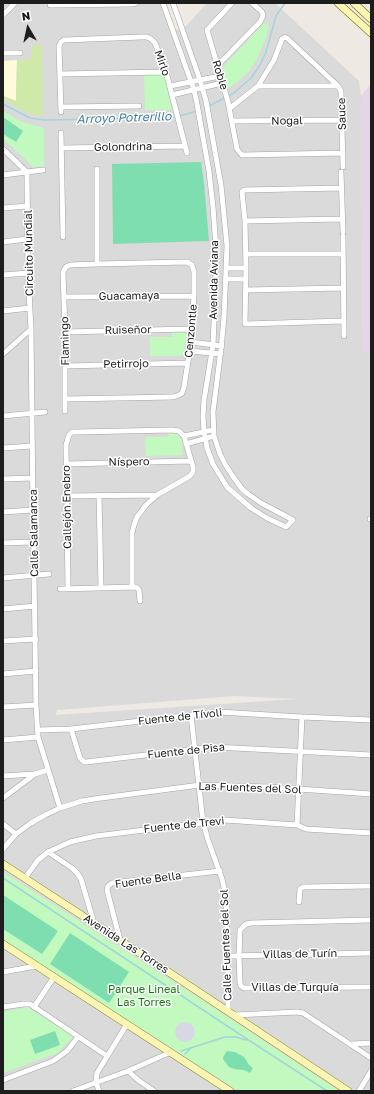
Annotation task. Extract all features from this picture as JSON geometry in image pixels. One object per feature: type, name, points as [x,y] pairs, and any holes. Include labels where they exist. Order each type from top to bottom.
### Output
[{"type":"street","points":[[50,5],[136,3]]},
{"type":"street","name":"Avenida Aviana","points":[[163,3],[194,90],[211,187],[216,248],[216,273],[213,345],[203,408],[204,431],[213,464],[227,487],[251,508],[286,527],[293,520],[262,503],[242,489],[225,464],[214,436],[214,404],[222,346],[227,279],[227,246],[221,185],[206,101],[203,88],[173,3]]},
{"type":"street","name":"Roble","points":[[232,3],[207,30],[230,108],[237,149],[242,155],[343,153]]},
{"type":"street","points":[[217,66],[260,22],[262,12],[252,3]]},
{"type":"street","points":[[338,3],[371,33]]},
{"type":"street","points":[[354,3],[371,19]]},
{"type":"street","points":[[3,15],[13,4]]},
{"type":"street","name":"Mirlo","points":[[60,74],[60,46],[61,42],[64,40],[141,37],[151,39],[155,43],[166,72],[186,153]]},
{"type":"street","name":"Sauce","points":[[258,86],[274,60],[282,39],[285,38],[288,39],[338,86],[341,91],[343,153],[341,188],[344,336]]},
{"type":"street","points":[[3,53],[20,53]]},
{"type":"street","points":[[139,106],[61,110],[60,74],[166,72]]},
{"type":"street","points":[[170,86],[220,76]]},
{"type":"street","points":[[172,95],[222,83]]},
{"type":"street","points":[[230,108],[258,86],[338,86]]},
{"type":"street","name":"Nogal","points":[[232,121],[342,120]]},
{"type":"street","points":[[61,133],[63,237]]},
{"type":"street","name":"Golondrina","points":[[62,148],[185,146]]},
{"type":"street","points":[[3,149],[27,172]]},
{"type":"street","points":[[97,169],[97,264]]},
{"type":"street","points":[[3,175],[43,170]]},
{"type":"street","name":"Circuito Mundial","points":[[27,172],[27,240],[31,329]]},
{"type":"street","points":[[341,188],[244,190],[242,192],[245,221],[246,324],[344,321]]},
{"type":"street","points":[[3,208],[27,206]]},
{"type":"street","points":[[245,221],[342,219]]},
{"type":"street","points":[[3,242],[27,240]]},
{"type":"street","points":[[246,254],[343,254]]},
{"type":"street","name":"Cenzontle","points":[[65,399],[173,397],[179,396],[183,390],[191,342],[194,296],[192,265],[187,262],[97,264]]},
{"type":"street","name":"Flamingo","points":[[65,411],[64,269],[67,266],[97,264]]},
{"type":"street","points":[[216,273],[246,268]]},
{"type":"street","points":[[3,275],[28,273]]},
{"type":"street","points":[[227,279],[246,279]]},
{"type":"street","points":[[246,290],[344,288]]},
{"type":"street","name":"Guacamaya","points":[[64,297],[194,296]]},
{"type":"street","points":[[3,311],[30,308]]},
{"type":"street","points":[[3,354],[31,329]]},
{"type":"street","name":"Calle Salamanca","points":[[31,329],[32,510],[36,639],[36,705],[38,737],[60,808]]},
{"type":"street","name":"Ruiseñor","points":[[65,332],[191,329]]},
{"type":"street","points":[[191,342],[222,346]]},
{"type":"street","points":[[190,351],[221,354]]},
{"type":"street","name":"Petirrojo","points":[[65,366],[188,363]]},
{"type":"street","points":[[3,416],[45,412]]},
{"type":"street","name":"Callejón Enebro","points":[[68,588],[66,445],[69,435],[72,432],[172,430],[178,431],[184,436]]},
{"type":"street","points":[[132,587],[132,533],[140,512],[157,495],[192,474],[193,470],[184,436],[213,430]]},
{"type":"street","points":[[186,444],[214,436]]},
{"type":"street","points":[[3,448],[32,446]]},
{"type":"street","name":"Níspero","points":[[66,464],[191,461]]},
{"type":"street","points":[[3,480],[33,478]]},
{"type":"street","points":[[99,495],[101,588]]},
{"type":"street","points":[[66,496],[157,495]]},
{"type":"street","points":[[3,512],[32,510]]},
{"type":"street","points":[[3,543],[33,542]]},
{"type":"street","points":[[3,578],[50,574]]},
{"type":"street","points":[[60,588],[136,587],[139,589],[140,601]]},
{"type":"street","points":[[3,609],[35,606]]},
{"type":"street","points":[[3,641],[36,639]]},
{"type":"street","points":[[3,674],[36,671]]},
{"type":"street","points":[[3,707],[36,705]]},
{"type":"street","name":"Fuente de Tívoli","points":[[38,730],[71,729],[219,712],[371,720]]},
{"type":"street","name":"Calle Fuentes del Sol","points":[[191,715],[203,822],[220,871],[226,896],[231,1014]]},
{"type":"street","points":[[297,825],[302,717]]},
{"type":"street","name":"Fuente de Pisa","points":[[71,729],[79,754],[84,762],[214,747],[371,755]]},
{"type":"street","points":[[3,740],[38,737]]},
{"type":"street","points":[[3,776],[35,774],[48,770]]},
{"type":"street","points":[[3,798],[35,774]]},
{"type":"street","name":"Las Fuentes del Sol","points":[[3,849],[16,834],[30,823],[60,808],[94,799],[200,785],[269,787],[371,794]]},
{"type":"street","name":"Fuente de Trevi","points":[[25,878],[38,860],[48,852],[70,842],[96,836],[203,822],[225,820],[297,825],[306,829],[371,833]]},
{"type":"street","points":[[3,824],[16,834]]},
{"type":"street","points":[[48,852],[72,868],[81,879],[94,923]]},
{"type":"street","name":"Avenida Las Torres","points":[[3,864],[348,1091]]},
{"type":"street","name":"Fuente Bella","points":[[120,940],[107,890],[108,886],[112,883],[220,871]]},
{"type":"street","points":[[299,902],[299,891],[301,887],[371,886]]},
{"type":"street","name":"Villas de Turquía","points":[[371,920],[251,922],[246,924],[240,930],[239,956],[240,982],[241,986],[244,988],[371,987]]},
{"type":"street","points":[[3,944],[230,1091]]},
{"type":"street","name":"Villas de Turín","points":[[228,956],[371,953]]},
{"type":"street","points":[[3,972],[36,966]]},
{"type":"street","points":[[34,1007],[54,977]]},
{"type":"street","points":[[3,1007],[30,1004],[107,1056]]},
{"type":"street","points":[[231,1014],[300,1012],[352,1044],[371,1058]]},
{"type":"street","points":[[99,1091],[96,1082],[97,1073],[127,1024]]},
{"type":"street","points":[[3,1080],[53,1061],[67,1051],[78,1037]]},
{"type":"street","points":[[352,1044],[371,1043]]},
{"type":"street","points":[[73,1091],[128,1071],[171,1052]]},
{"type":"street","points":[[128,1071],[135,1078],[154,1091]]},
{"type":"street","points":[[359,1091],[370,1073]]},
{"type":"shaded area","points":[[3,3],[162,3],[172,32],[186,26],[207,3],[275,3],[359,81],[361,96],[363,353],[371,353],[371,1091],[3,1091],[3,739],[45,734],[3,738]],"holes":[[[235,696],[297,699],[56,715],[57,710]]]},
{"type":"shaded area","points":[[17,60],[16,101],[3,96],[3,61]]},
{"type":"shaded area","points":[[371,84],[371,353],[363,354],[361,96]]},
{"type":"shaded area","points":[[185,1022],[192,1025],[195,1032],[192,1039],[185,1042],[178,1039],[175,1032],[178,1025]]},
{"type":"green space","points":[[264,23],[267,23],[269,26],[266,38],[257,59],[249,71],[240,80],[227,89],[223,69],[224,66]]},
{"type":"green space","points":[[42,45],[43,116],[31,114],[3,99],[3,96],[16,101],[17,60],[32,59],[32,46]]},
{"type":"green space","points":[[161,74],[164,77],[172,110],[145,110],[144,75]]},
{"type":"green space","points":[[3,111],[22,122],[44,128],[44,166],[33,167],[3,139]]},
{"type":"green space","points":[[3,117],[23,131],[16,142],[3,134]]},
{"type":"green space","points":[[201,162],[209,241],[113,244],[112,164]]},
{"type":"green space","points":[[172,332],[186,333],[187,336],[183,355],[150,356],[150,337],[172,337]]},
{"type":"green space","points":[[176,432],[180,435],[182,455],[146,456],[145,437],[168,437],[168,433]]},
{"type":"green space","name":"Parque Lineal Las Torres","points":[[3,872],[208,1004],[339,1091],[238,1091],[34,960],[3,939]]},
{"type":"green space","points":[[3,895],[58,931],[42,954],[3,929]]},
{"type":"green space","points":[[70,933],[129,972],[109,1003],[50,964]]},
{"type":"green space","points":[[27,1007],[73,1036],[58,1053],[3,1073],[3,1012]]},
{"type":"green space","points":[[55,1031],[60,1045],[35,1054],[30,1040]]},
{"type":"green space","points":[[227,1051],[235,1052],[244,1057],[253,1068],[250,1073],[244,1070],[229,1067],[223,1059]]},
{"type":"waterway","name":"Arroyo Potrerillo","points":[[209,106],[234,93],[251,78],[260,65],[266,52],[276,16],[285,3]]},
{"type":"waterway","name":"Arroyo Potrerillo","points":[[3,104],[30,118],[44,120],[175,117]]},
{"type":"waterway","name":"Arroyo Potrerillo","points":[[179,116],[197,111]]},
{"type":"waterway","points":[[3,878],[250,1041]]},
{"type":"waterway","points":[[181,1051],[225,1037],[236,1037],[246,1040]]},
{"type":"waterway","points":[[250,1041],[327,1091]]},
{"type":"waterway","points":[[185,1054],[191,1048]]}]
